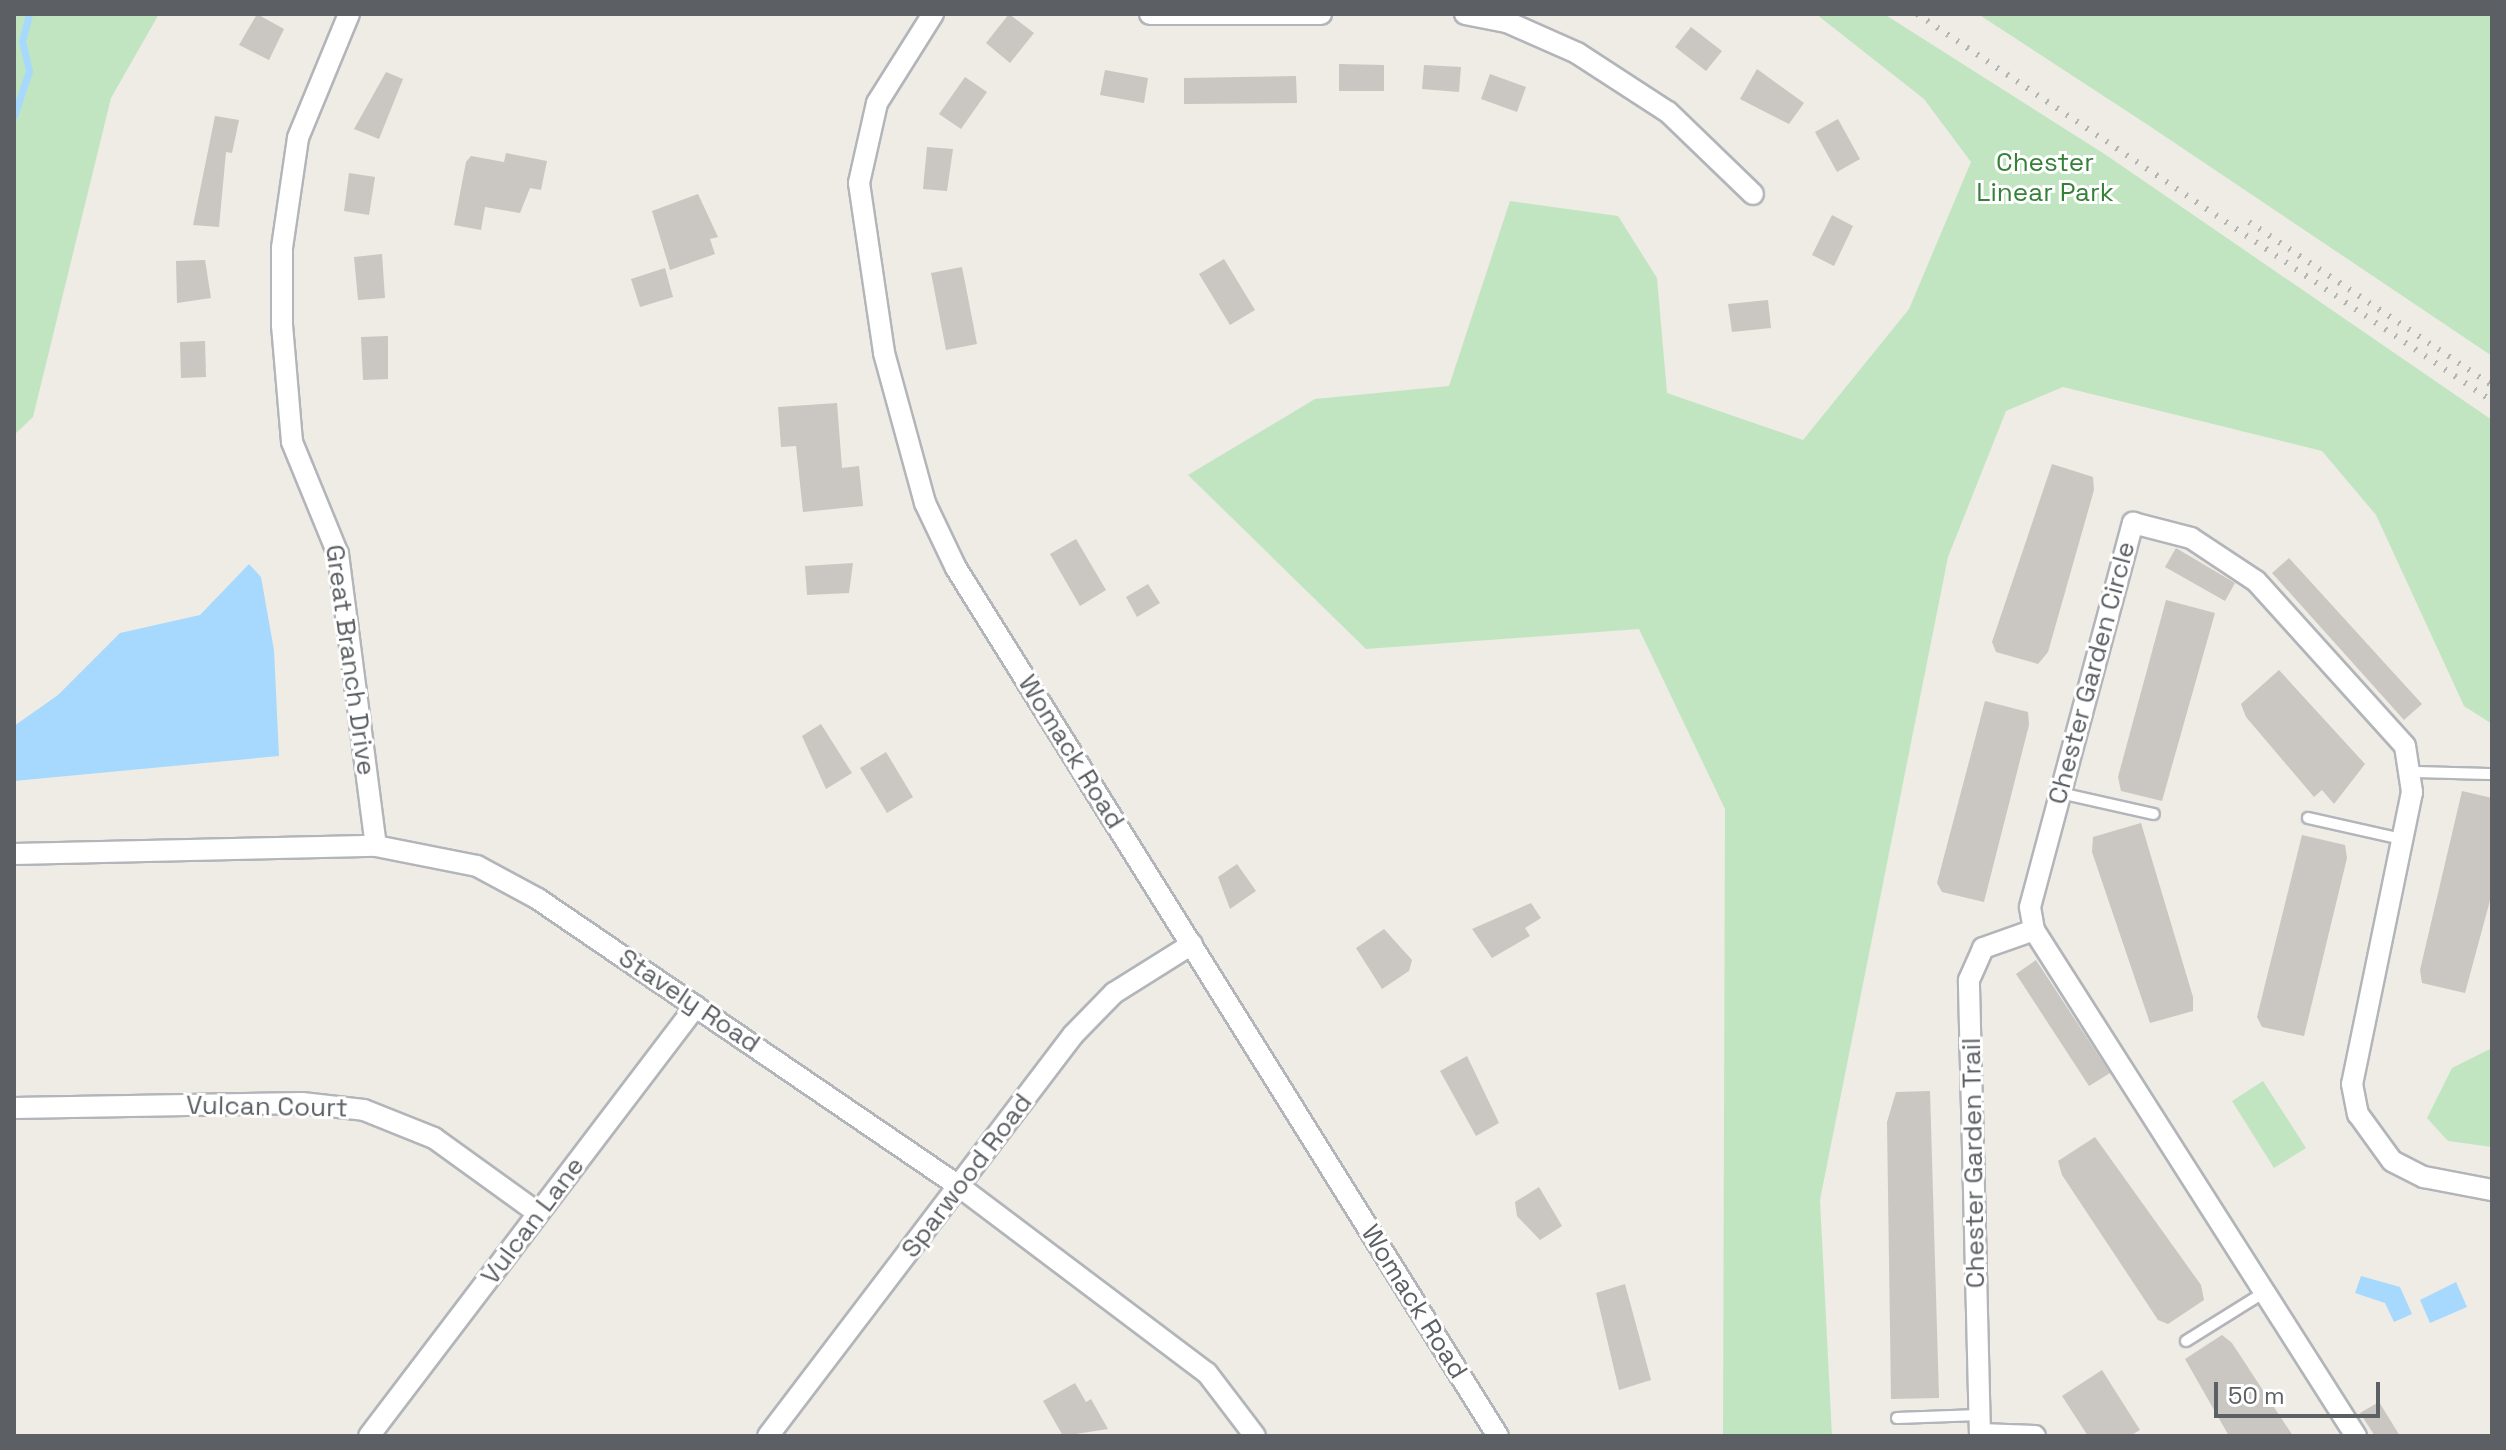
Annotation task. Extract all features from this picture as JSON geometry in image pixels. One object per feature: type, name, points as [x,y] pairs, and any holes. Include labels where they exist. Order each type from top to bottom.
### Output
[{"type":"street","name":"Great Branch Drive","points":[[349,14],[298,138],[282,248],[282,325],[292,442],[338,554],[376,846]]},
{"type":"street","name":"Womack Road","points":[[933,14],[877,103],[859,183],[884,353],[914,472],[956,568],[1498,1436]]},
{"type":"street","points":[[1150,14],[1321,14]]},
{"type":"street","points":[[1465,14],[1507,22],[1577,53],[1668,112],[1753,194]]},
{"type":"street","name":"Chester Garden Circle","points":[[2034,930],[2030,907],[2133,523],[2191,538],[2256,581],[2397,734],[2413,772]]},
{"type":"street","points":[[2413,772],[2355,1046],[2358,1114],[2392,1161],[2424,1177],[2492,1190]]},
{"type":"street","name":"Stavely Road","points":[[14,854],[376,846],[477,866],[696,1006],[960,1187],[1207,1373],[1255,1436]]},
{"type":"street","points":[[2034,930],[2356,1436]]},
{"type":"street","name":"Chester Garden Trail","points":[[1980,1428],[1969,980],[1983,948],[2034,930]]},
{"type":"street","name":"Sparwood Road","points":[[768,1436],[1094,1012],[1192,944]]},
{"type":"street","name":"Vulcan Lane","points":[[369,1436],[696,1006]]},
{"type":"street","name":"Vulcan Court","points":[[14,1108],[302,1103],[364,1110],[434,1138],[538,1213]]},
{"type":"street","points":[[1980,1428],[2035,1436]]},
{"type":"lane","points":[[2413,772],[2492,774]]},
{"type":"lane","points":[[2060,793],[2154,814]]},
{"type":"lane","points":[[2308,818],[2401,839]]},
{"type":"lane","points":[[2186,1341],[2263,1293]]},
{"type":"lane","points":[[1897,1418],[1980,1428]]},
{"type":"green space","points":[[14,14],[159,14],[111,98],[33,417],[14,435]]},
{"type":"green space","name":"Chester Linear Park","points":[[1816,14],[1884,14],[2106,155],[2492,420],[2492,724],[2464,706],[2376,515],[2322,451],[2063,387],[2006,411],[1948,557],[1820,1200],[1832,1436],[1723,1436],[1725,809],[1639,629],[1366,649],[1188,475],[1315,399],[1449,386],[1510,201],[1618,216],[1657,278],[1667,393],[1803,440],[1909,309],[1971,162],[1924,99]]},
{"type":"green space","points":[[1978,14],[2492,14],[2492,356],[2148,125]]},
{"type":"green space","points":[[2492,1048],[2492,1147],[2448,1141],[2427,1118],[2452,1068]]},
{"type":"green space","points":[[2263,1081],[2306,1148],[2274,1168],[2232,1101]]},
{"type":"water","points":[[249,564],[261,577],[274,650],[279,756],[14,781],[14,726],[58,695],[120,633],[200,615]]},
{"type":"water","points":[[2361,1276],[2400,1287],[2412,1314],[2394,1322],[2385,1303],[2355,1293]]},
{"type":"water","points":[[2456,1282],[2467,1307],[2430,1323],[2420,1300]]},
{"type":"building","points":[[257,14],[284,29],[269,60],[239,45]]},
{"type":"building","points":[[1009,14],[1034,33],[1010,63],[986,43]]},
{"type":"building","points":[[1691,27],[1722,51],[1706,71],[1675,47]]},
{"type":"building","points":[[1339,64],[1384,65],[1384,91],[1339,91]]},
{"type":"building","points":[[1424,65],[1461,67],[1459,92],[1422,89]]},
{"type":"building","points":[[1757,69],[1804,103],[1789,124],[1740,99]]},
{"type":"building","points":[[1105,70],[1148,78],[1144,103],[1100,95]]},
{"type":"building","points":[[386,72],[403,79],[379,139],[354,129]]},
{"type":"building","points":[[1490,74],[1526,87],[1517,112],[1481,99]]},
{"type":"building","points":[[1296,76],[1297,103],[1184,104],[1184,78]]},
{"type":"building","points":[[965,77],[987,92],[961,129],[939,114]]},
{"type":"building","points":[[215,116],[239,120],[232,153],[226,152],[219,227],[193,225]]},
{"type":"building","points":[[1838,119],[1860,159],[1837,172],[1815,132]]},
{"type":"building","points":[[927,147],[953,149],[947,191],[923,189]]},
{"type":"building","points":[[506,153],[547,161],[541,190],[530,188],[520,213],[485,207],[481,230],[454,225],[466,162],[471,156],[504,162]]},
{"type":"building","points":[[349,173],[375,177],[369,215],[344,211]]},
{"type":"building","points":[[698,194],[718,237],[710,239],[715,254],[670,270],[652,211]]},
{"type":"building","points":[[1832,215],[1853,226],[1834,266],[1812,255]]},
{"type":"building","points":[[382,254],[385,298],[358,300],[354,257]]},
{"type":"building","points":[[1224,259],[1255,310],[1230,325],[1199,274]]},
{"type":"building","points":[[205,260],[211,298],[177,303],[176,261]]},
{"type":"building","points":[[962,267],[977,344],[946,350],[931,273]]},
{"type":"building","points":[[665,268],[673,297],[640,307],[631,279]]},
{"type":"building","points":[[1768,300],[1771,328],[1732,332],[1728,304]]},
{"type":"building","points":[[388,336],[388,379],[363,380],[361,337]]},
{"type":"building","points":[[205,341],[206,377],[181,378],[180,342]]},
{"type":"building","points":[[837,403],[842,468],[859,466],[863,506],[803,512],[796,446],[781,447],[778,407]]},
{"type":"building","points":[[2052,464],[2093,477],[2094,490],[2048,652],[2038,664],[1996,652],[1992,642]]},
{"type":"building","points":[[1076,539],[1106,590],[1080,606],[1050,554]]},
{"type":"building","points":[[2176,548],[2235,583],[2225,601],[2165,567]]},
{"type":"building","points":[[2289,558],[2422,704],[2404,720],[2272,573]]},
{"type":"building","points":[[853,563],[849,593],[807,595],[805,566]]},
{"type":"building","points":[[1148,584],[1160,603],[1137,617],[1126,597]]},
{"type":"building","points":[[2166,600],[2215,613],[2162,801],[2121,791],[2118,777]]},
{"type":"building","points":[[2279,670],[2365,764],[2334,804],[2322,790],[2314,797],[2246,717],[2241,704]]},
{"type":"building","points":[[1985,701],[2028,712],[2029,725],[1984,902],[1942,892],[1937,883]]},
{"type":"building","points":[[821,724],[852,773],[826,789],[802,736]]},
{"type":"building","points":[[886,752],[913,797],[887,813],[860,768]]},
{"type":"building","points":[[2462,791],[2492,798],[2492,893],[2465,993],[2422,983],[2420,970]]},
{"type":"building","points":[[2141,823],[2193,997],[2193,1011],[2150,1023],[2092,852],[2093,837]]},
{"type":"building","points":[[2302,835],[2345,845],[2347,858],[2304,1036],[2262,1027],[2257,1017]]},
{"type":"building","points":[[1237,864],[1256,891],[1230,909],[1218,877]]},
{"type":"building","points":[[1531,903],[1541,918],[1525,928],[1530,936],[1492,958],[1472,929]]},
{"type":"building","points":[[1384,929],[1412,960],[1409,971],[1382,989],[1356,948]]},
{"type":"building","points":[[2036,960],[2110,1073],[2089,1086],[2016,974]]},
{"type":"building","points":[[1467,1056],[1499,1123],[1476,1136],[1440,1071]]},
{"type":"building","points":[[1930,1091],[1939,1398],[1891,1399],[1887,1122],[1896,1092]]},
{"type":"building","points":[[2095,1137],[2201,1285],[2204,1300],[2168,1324],[2158,1320],[2062,1175],[2058,1161]]},
{"type":"building","points":[[1539,1187],[1562,1226],[1540,1240],[1517,1216],[1515,1202]]},
{"type":"building","points":[[1625,1284],[1651,1380],[1619,1390],[1596,1293]]},
{"type":"building","points":[[2222,1335],[2232,1343],[2293,1436],[2229,1436],[2185,1359]]},
{"type":"building","points":[[2102,1370],[2140,1430],[2130,1436],[2088,1436],[2062,1396]]},
{"type":"building","points":[[1075,1383],[1086,1402],[1091,1399],[1108,1429],[1063,1436],[1043,1401]]},
{"type":"building","points":[[2379,1402],[2400,1436],[2375,1436],[2360,1413]]},
{"type":"waterway","points":[[14,116],[29,71],[22,41],[29,14]]},
{"type":"railway","points":[[1917,14],[2492,401]]},
{"type":"railway","points":[[2249,222],[2492,385]]}]
